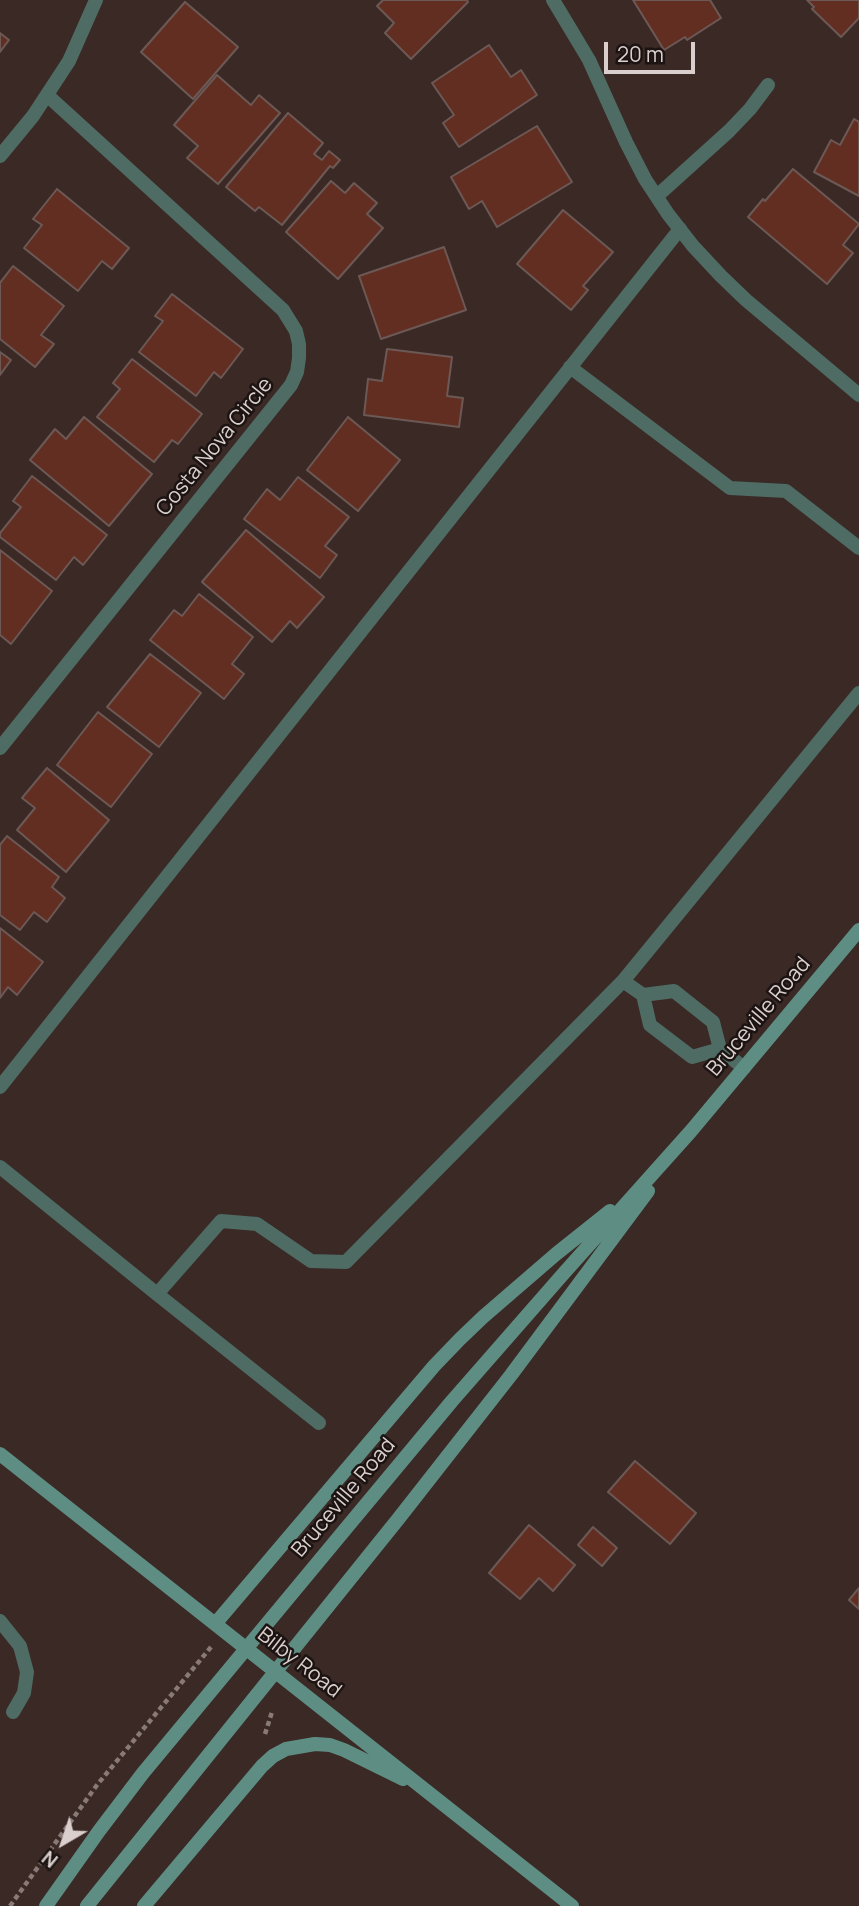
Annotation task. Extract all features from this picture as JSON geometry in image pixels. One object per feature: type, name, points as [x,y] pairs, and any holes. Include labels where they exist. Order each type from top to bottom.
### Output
[{"type":"main road","name":"Bruceville Road","points":[[46,1906],[143,1773],[452,1401],[691,1131],[859,930]]},
{"type":"main road","name":"Bruceville Road","points":[[87,1906],[511,1375],[691,1131]]},
{"type":"main road","points":[[215,1624],[434,1366],[460,1339],[556,1254],[639,1189]]},
{"type":"main road","name":"Bilby Road","points":[[0,1454],[572,1906]]},
{"type":"main road","points":[[144,1906],[262,1766],[286,1749],[315,1744],[330,1745],[420,1786]]},
{"type":"street","points":[[0,156],[47,95],[69,61],[96,0]]},
{"type":"street","points":[[553,0],[589,60],[625,142],[680,229],[702,256],[746,300],[859,395]]},
{"type":"street","points":[[657,196],[729,131],[768,85]]},
{"type":"street","name":"Costa Nova Circle","points":[[0,748],[291,385],[299,358],[296,331],[283,310],[47,95]]},
{"type":"street","points":[[0,1087],[680,229]]},
{"type":"street","points":[[570,367],[730,488],[786,491],[859,548]]},
{"type":"street","points":[[157,1294],[221,1221],[257,1224],[311,1261],[346,1262],[623,981],[859,692]]},
{"type":"street","points":[[623,981],[643,995],[650,1025],[692,1057],[720,1049]]},
{"type":"street","points":[[643,995],[674,991],[713,1022],[720,1049],[744,1068]]},
{"type":"street","points":[[0,1167],[319,1423]]},
{"type":"street","points":[[0,1620],[20,1646],[27,1672],[24,1693],[13,1712]]},
{"type":"building","points":[[383,0],[468,2],[411,59],[385,33],[394,23],[377,6]]},
{"type":"building","points":[[633,0],[710,0],[721,18],[687,40],[685,37],[664,50]]},
{"type":"building","points":[[807,0],[859,0],[859,18],[841,37],[812,9],[814,7]]},
{"type":"building","points":[[185,2],[238,47],[193,99],[141,52]]},
{"type":"building","points":[[0,33],[9,40],[0,52]]},
{"type":"building","points":[[489,45],[511,77],[521,70],[537,95],[459,147],[443,123],[454,115],[432,83]]},
{"type":"building","points":[[217,75],[251,105],[259,95],[280,113],[218,184],[187,158],[198,146],[174,125]]},
{"type":"building","points":[[288,113],[323,143],[314,154],[322,160],[329,151],[340,160],[333,168],[330,166],[282,225],[259,207],[255,211],[226,187]]},
{"type":"building","points":[[854,119],[859,122],[859,196],[814,172],[831,140],[840,145]]},
{"type":"building","points":[[537,126],[572,182],[497,227],[482,201],[469,209],[451,177]]},
{"type":"building","points":[[793,169],[859,224],[843,245],[853,253],[827,284],[748,217]]},
{"type":"building","points":[[331,181],[345,193],[354,183],[377,203],[367,214],[383,228],[338,279],[286,232]]},
{"type":"building","points":[[57,189],[129,248],[112,269],[102,261],[78,291],[24,248],[42,225],[33,219]]},
{"type":"building","points":[[563,210],[613,252],[583,286],[588,290],[571,310],[517,264]]},
{"type":"building","points":[[444,247],[466,310],[381,339],[359,276]]},
{"type":"building","points":[[13,266],[64,306],[41,335],[54,344],[35,367],[0,339],[0,283]]},
{"type":"building","points":[[172,294],[243,349],[221,378],[214,372],[196,396],[139,352],[163,321],[155,316]]},
{"type":"building","points":[[387,349],[452,357],[447,396],[463,398],[459,427],[364,415],[368,379],[382,381]]},
{"type":"building","points":[[0,352],[11,360],[0,375]]},
{"type":"building","points":[[132,359],[202,414],[178,444],[172,440],[154,462],[97,417],[120,389],[113,383]]},
{"type":"building","points":[[84,417],[152,474],[109,526],[30,460],[55,429],[66,439]]},
{"type":"building","points":[[348,417],[400,460],[358,511],[307,470]]},
{"type":"building","points":[[32,476],[107,535],[83,565],[74,557],[56,580],[0,537],[0,533],[21,507],[13,501]]},
{"type":"building","points":[[298,477],[349,517],[325,546],[337,555],[320,578],[244,519],[267,489],[280,500]]},
{"type":"building","points":[[246,530],[324,597],[297,628],[290,621],[272,642],[202,582]]},
{"type":"building","points":[[0,550],[52,591],[11,644],[0,635]]},
{"type":"building","points":[[199,594],[253,637],[232,664],[244,674],[224,699],[150,640],[174,610],[182,616]]},
{"type":"building","points":[[150,654],[201,693],[159,747],[107,707]]},
{"type":"building","points":[[98,712],[152,754],[111,807],[57,765]]},
{"type":"building","points":[[47,768],[109,820],[66,872],[17,830],[35,808],[22,798]]},
{"type":"building","points":[[7,836],[59,877],[52,887],[65,898],[47,922],[34,912],[20,930],[0,915],[0,845]]},
{"type":"building","points":[[0,928],[43,962],[17,995],[8,987],[0,998]]},
{"type":"building","points":[[635,1461],[696,1513],[670,1544],[608,1492]]},
{"type":"building","points":[[529,1525],[575,1565],[553,1591],[539,1578],[520,1599],[489,1573]]},
{"type":"building","points":[[593,1527],[617,1548],[602,1566],[578,1545]]},
{"type":"building","points":[[859,1588],[859,1609],[849,1600]]}]
